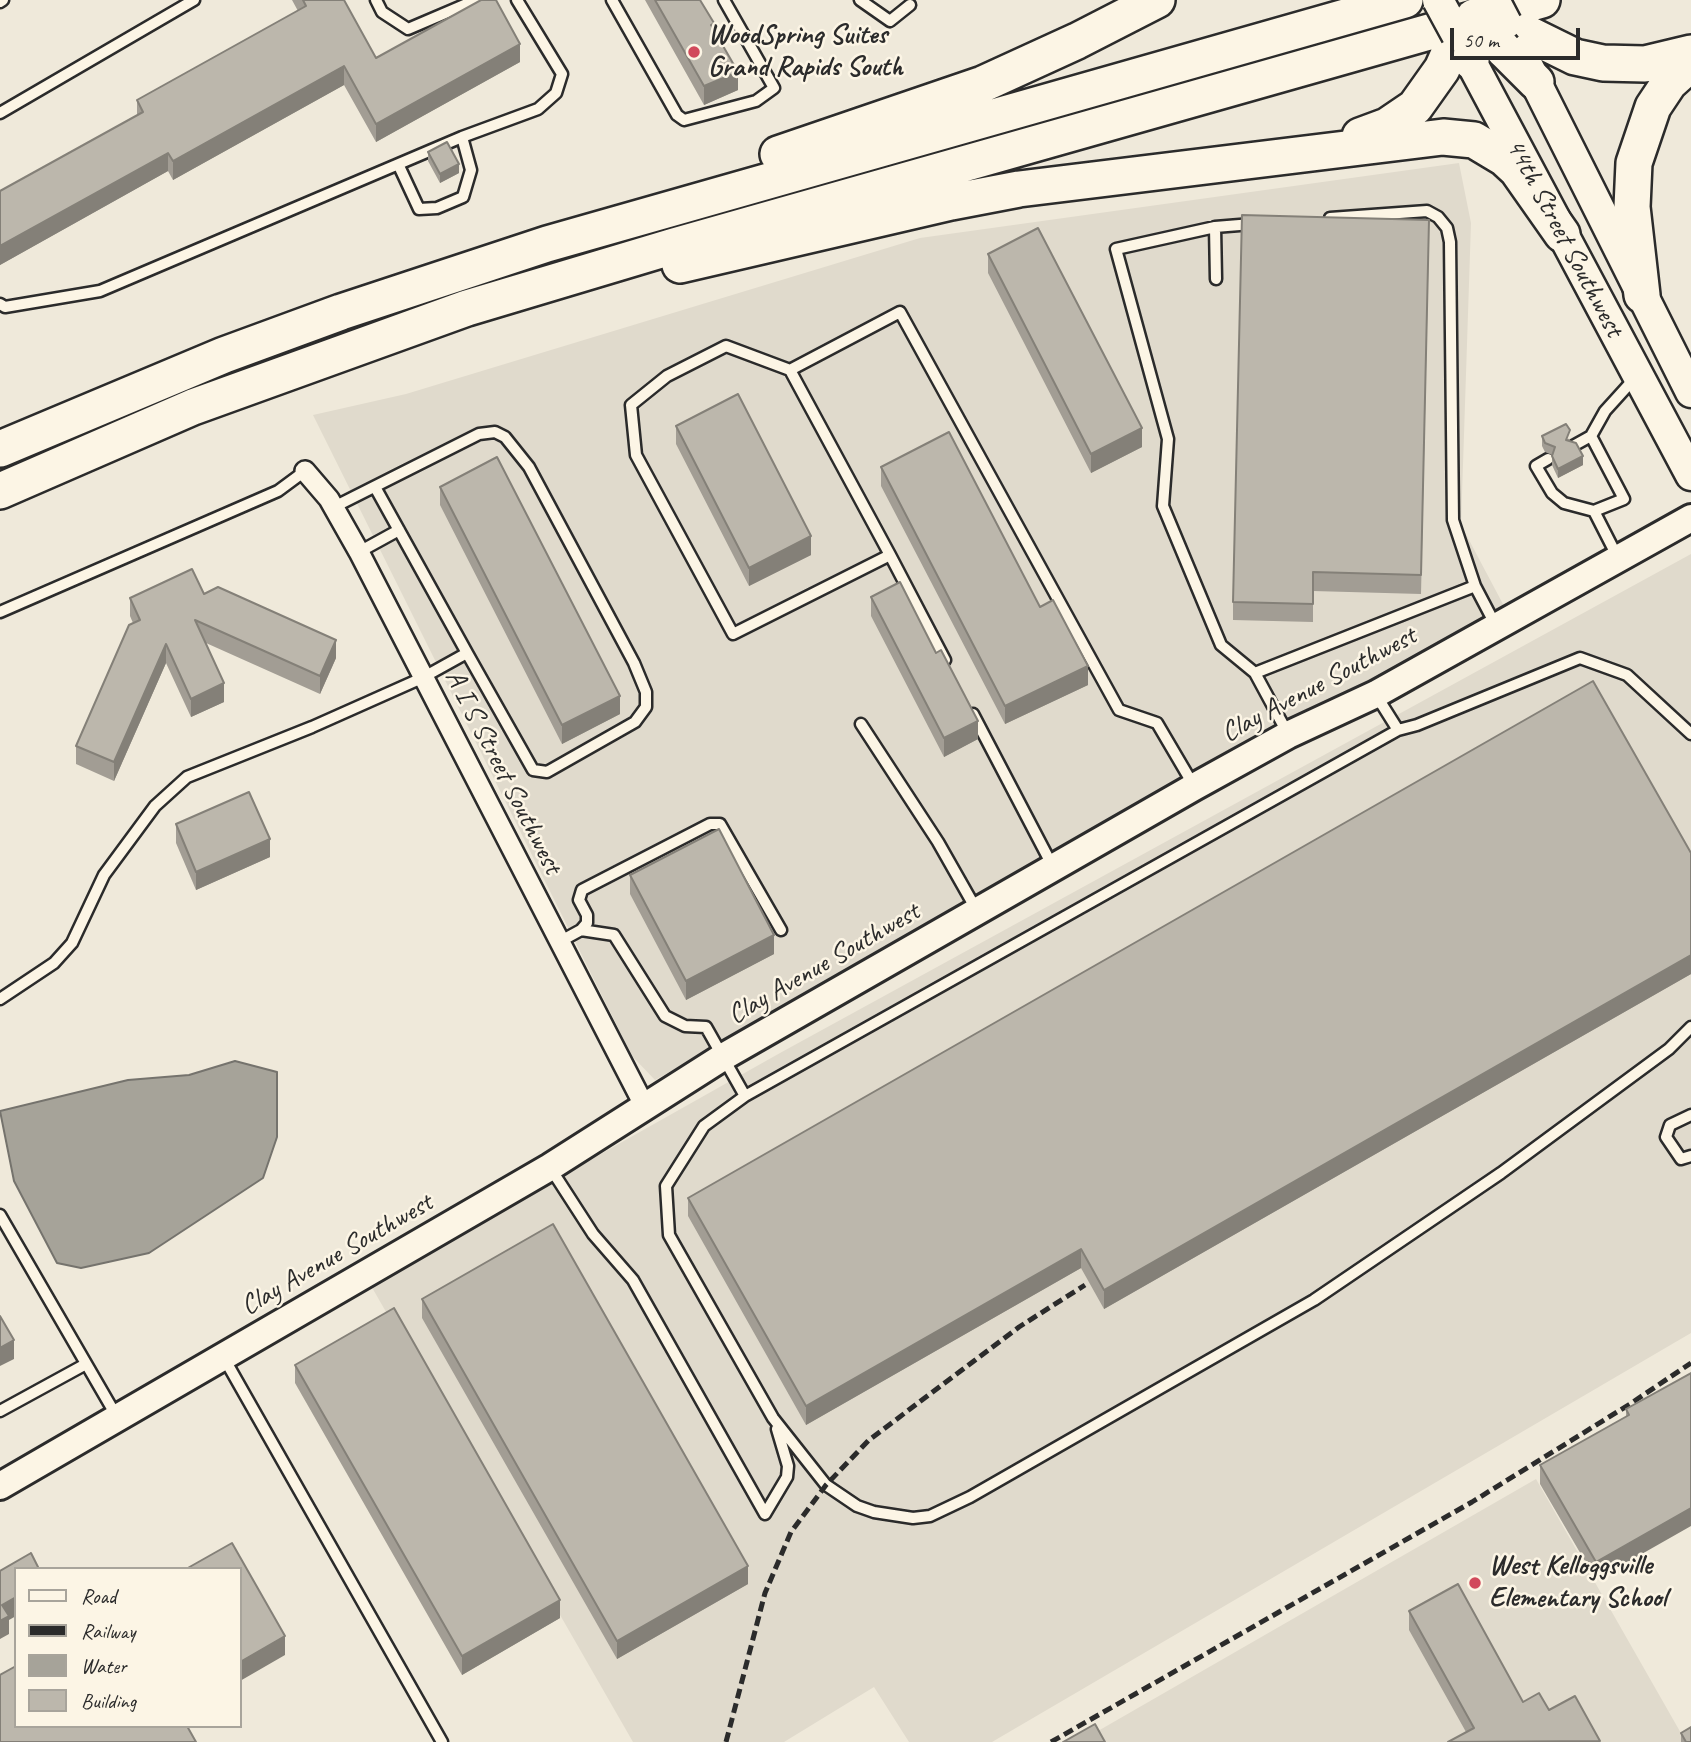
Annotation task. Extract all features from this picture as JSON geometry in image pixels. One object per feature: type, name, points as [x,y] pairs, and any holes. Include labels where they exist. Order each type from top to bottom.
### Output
[{"type":"highway","points":[[0,449],[224,355],[710,176],[956,94],[1035,61],[1157,0]]},
{"type":"highway","points":[[341,312],[584,233],[1405,0]]},
{"type":"highway","points":[[0,491],[193,407],[467,308],[687,242],[1542,0]]},
{"type":"highway","points":[[1285,154],[1364,135],[1387,126],[1415,107],[1478,22]]},
{"type":"highway","points":[[1478,22],[1575,57],[1603,63],[1645,64],[1691,53]]},
{"type":"highway","points":[[1478,22],[1536,82]]},
{"type":"highway","points":[[1642,295],[1632,207],[1634,163],[1653,107],[1669,83],[1691,62]]},
{"type":"highway","points":[[467,308],[729,256],[951,202],[1084,180],[1285,154],[1362,149],[1443,137],[1474,140],[1492,149],[1517,170],[1562,234]]},
{"type":"main road","name":"44th Street Southwest","points":[[1478,22],[1562,234],[1691,475]]},
{"type":"main road","name":"44th Street Southwest","points":[[1536,82],[1691,392]]},
{"type":"street","name":"A I S Street Southwest","points":[[305,471],[334,507],[359,552],[643,1105]]},
{"type":"street","name":"Clay Avenue Southwest","points":[[0,1486],[550,1167],[643,1105],[723,1057],[1194,787],[1288,735],[1376,694],[1691,518]]},
{"type":"lane","points":[[0,113],[194,0]]},
{"type":"lane","points":[[376,0],[383,12],[408,29],[476,0]]},
{"type":"lane","points":[[0,304],[5,307],[100,291],[463,137],[538,109],[556,93],[562,74],[517,0]]},
{"type":"lane","points":[[612,0],[677,115],[684,120],[756,101],[774,89],[724,0]]},
{"type":"lane","points":[[860,0],[890,21],[910,5]]},
{"type":"lane","points":[[399,166],[419,209],[437,208],[463,197],[471,170],[463,137]]},
{"type":"lane","points":[[1321,219],[1427,211],[1447,228],[1450,242],[1453,520],[1475,586],[1496,626]]},
{"type":"lane","points":[[1268,223],[1215,227],[1116,249],[1168,439],[1163,506],[1221,645],[1255,673],[1288,735]]},
{"type":"lane","points":[[1215,227],[1216,279]]},
{"type":"lane","points":[[790,370],[901,312],[1119,710],[1157,723],[1194,787]]},
{"type":"lane","points":[[890,555],[733,634],[636,455],[631,405],[667,376],[726,346],[790,370],[890,555],[953,675]]},
{"type":"lane","points":[[1573,446],[1591,436],[1605,411],[1637,376]]},
{"type":"lane","points":[[334,507],[480,434],[495,432],[505,437],[529,467],[638,671],[646,692],[646,707],[635,722],[547,772],[533,770],[375,487]]},
{"type":"lane","points":[[1548,459],[1536,466],[1552,494],[1564,503],[1594,512],[1624,499],[1591,436]]},
{"type":"lane","points":[[0,612],[278,491],[305,471]]},
{"type":"lane","points":[[1594,512],[1618,558]]},
{"type":"lane","points":[[359,552],[399,530]]},
{"type":"lane","points":[[1255,673],[1475,586]]},
{"type":"lane","points":[[0,999],[54,963],[72,943],[104,876],[155,806],[187,777],[312,727],[422,678],[467,653]]},
{"type":"lane","points":[[1691,734],[1627,675],[1580,658],[1417,725],[1398,730],[745,1096],[704,1126],[666,1186],[669,1235],[773,1418],[826,1485],[857,1506],[903,1518],[930,1516],[1314,1300],[1501,1173],[1669,1049],[1691,1027]]},
{"type":"lane","points":[[1376,694],[1398,730]]},
{"type":"lane","points":[[966,699],[1054,868]]},
{"type":"lane","points":[[861,724],[938,842],[978,912]]},
{"type":"lane","points":[[559,942],[582,930],[587,923],[587,915],[579,900],[582,890],[715,824],[720,824],[781,930]]},
{"type":"lane","points":[[582,930],[614,935],[665,1016],[685,1026],[706,1027],[745,1096]]},
{"type":"lane","points":[[1691,1115],[1670,1125],[1667,1137],[1681,1159],[1691,1156]]},
{"type":"lane","points":[[550,1167],[593,1234],[633,1280],[765,1514],[787,1477],[788,1466],[773,1418]]},
{"type":"lane","points":[[0,1215],[117,1417]]},
{"type":"lane","points":[[223,1357],[442,1742]]},
{"type":"lane","points":[[0,1411],[86,1364]]},
{"type":"shaded area","points":[[1459,163],[1471,223],[1461,525],[1504,606],[655,1080],[632,1056],[313,415],[406,394],[920,238]]},
{"type":"shaded area","points":[[1691,554],[1691,1333],[992,1742],[909,1742],[874,1687],[784,1742],[633,1742],[370,1284],[780,1053]]},
{"type":"shaded area","name":"West Kelloggsville Elementary School","points":[[1536,1479],[1686,1742],[1096,1742],[1091,1735]]},
{"type":"water","points":[[235,1061],[277,1072],[277,1137],[263,1178],[149,1253],[81,1268],[57,1263],[14,1181],[0,1111],[128,1080],[189,1075]]},
{"type":"building","points":[[303,0],[344,0],[376,58],[481,0],[496,0],[520,44],[376,124],[344,66],[173,161],[168,153],[0,246],[0,191],[143,112],[137,100],[306,6]]},
{"type":"building","name":"WoodSpring Suites Grand Rapids South","points":[[655,0],[700,0],[738,72],[704,86]]},
{"type":"building","points":[[447,142],[459,164],[440,174],[428,152]]},
{"type":"building","points":[[1242,215],[1429,220],[1421,575],[1313,572],[1313,604],[1233,602]]},
{"type":"building","points":[[1038,228],[1142,428],[1091,454],[988,254]]},
{"type":"building","points":[[738,394],[811,536],[749,568],[676,426]]},
{"type":"building","points":[[1566,424],[1570,430],[1566,440],[1576,443],[1583,456],[1558,469],[1552,456],[1555,447],[1545,443],[1542,436]]},
{"type":"building","points":[[949,432],[1040,607],[1053,600],[1088,666],[1005,706],[881,467]]},
{"type":"building","points":[[497,457],[620,696],[562,725],[440,487]]},
{"type":"building","points":[[192,569],[204,594],[218,587],[336,640],[320,676],[195,620],[224,683],[191,699],[166,644],[114,762],[76,746],[129,625],[140,620],[130,598]]},
{"type":"building","points":[[900,582],[936,653],[941,650],[978,721],[944,738],[871,597]]},
{"type":"building","points":[[1593,681],[1691,853],[1691,955],[1104,1290],[1081,1249],[806,1406],[688,1198]]},
{"type":"building","points":[[249,792],[270,839],[196,872],[176,824]]},
{"type":"building","points":[[719,829],[774,935],[686,981],[630,875]]},
{"type":"building","points":[[553,1224],[748,1566],[617,1641],[422,1299]]},
{"type":"building","points":[[394,1308],[560,1600],[462,1656],[295,1365]]},
{"type":"building","points":[[0,1316],[14,1340],[0,1348]]},
{"type":"building","points":[[1691,1373],[1691,1508],[1596,1562],[1540,1465],[1629,1415],[1626,1409]]},
{"type":"building","points":[[232,1543],[285,1636],[242,1661],[242,1567],[190,1567]]},
{"type":"building","points":[[31,1553],[38,1567],[14,1567],[14,1598],[2,1605],[9,1616],[0,1621],[0,1571]]},
{"type":"building","points":[[1458,1584],[1523,1702],[1539,1693],[1549,1710],[1575,1696],[1600,1741],[1448,1742],[1474,1728],[1409,1611]]},
{"type":"building","points":[[14,1667],[14,1728],[188,1728],[196,1742],[0,1742],[0,1675]]},
{"type":"building","points":[[1095,1724],[1105,1742],[1063,1742]]},
{"type":"building","points":[[1691,1727],[1691,1742],[1686,1742],[1681,1733]]},
{"type":"railway","points":[[726,1742],[765,1593],[791,1532],[826,1485],[869,1440],[1019,1327],[1085,1285]]},
{"type":"railway","points":[[1051,1742],[1472,1502],[1691,1363]]},
{"type":"place","name":"WoodSpring Suites Grand Rapids South","points":[[694,52]]},
{"type":"place","name":"West Kelloggsville Elementary School","points":[[1475,1583]]}]
